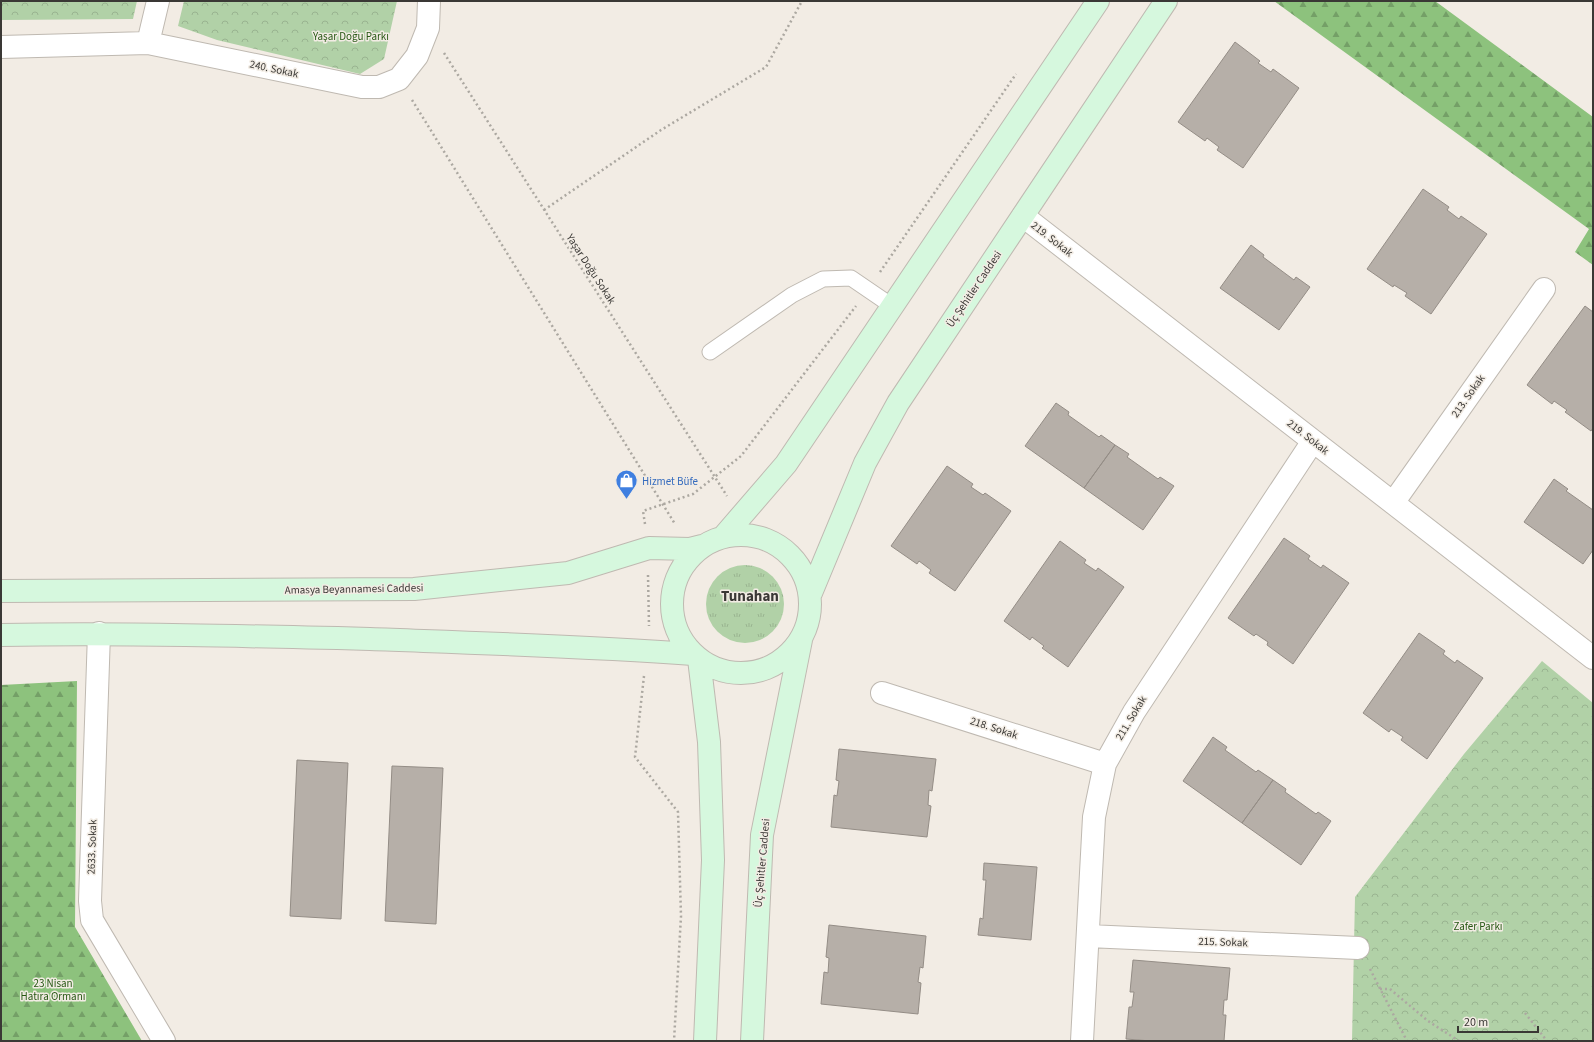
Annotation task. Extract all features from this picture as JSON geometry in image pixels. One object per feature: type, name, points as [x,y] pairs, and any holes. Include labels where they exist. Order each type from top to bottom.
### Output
[{"type":"main road","points":[[724,536],[742,518],[786,464],[1098,1]]},
{"type":"main road","name":"Üç Şehitler Caddesi","points":[[811,593],[865,463],[898,403],[1166,1]]},
{"type":"main road","points":[[748,534],[770,540],[789,552],[803,571],[811,593],[811,609],[808,625],[801,640],[786,658],[766,670],[742,674],[720,670],[696,657],[684,644],[674,624],[672,602],[676,580],[686,561],[696,547],[724,536],[748,534]]},
{"type":"main road","name":"Amasya Beyannamesi Caddesi","points":[[1,591],[414,588],[568,573],[649,548],[696,547]]},
{"type":"main road","points":[[1,636],[99,633],[528,644],[696,657]]},
{"type":"main road","name":"Üç Şehitler Caddesi","points":[[752,1041],[762,835],[801,640]]},
{"type":"main road","points":[[696,657],[708,742],[713,860],[705,1041]]},
{"type":"street","points":[[148,43],[158,1]]},
{"type":"street","points":[[399,79],[417,56],[428,28],[429,1]]},
{"type":"street","name":"240. Sokak","points":[[1,47],[148,43],[362,87],[379,87],[399,79]]},
{"type":"street","name":"219. Sokak","points":[[1023,216],[1593,658]]},
{"type":"street","name":"213. Sokak","points":[[1393,503],[1544,289]]},
{"type":"street","name":"211. Sokak","points":[[1082,1041],[1094,817],[1105,764],[1134,712],[1313,441]]},
{"type":"street","name":"2633. Sokak","points":[[99,633],[90,901],[92,920],[164,1041]]},
{"type":"street","name":"218. Sokak","points":[[882,693],[1105,764]]},
{"type":"street","name":"215. Sokak","points":[[1088,936],[1358,948]]},
{"type":"lane","points":[[710,352],[792,295],[823,278],[851,278],[892,306]]},
{"type":"path","points":[[544,210],[661,130],[766,67],[802,1]]},
{"type":"path","name":"Yaşar Doğu Sokak","points":[[428,28],[742,518]]},
{"type":"path","points":[[399,79],[696,547]]},
{"type":"path","points":[[648,570],[649,626]]},
{"type":"path","points":[[644,671],[635,757],[678,812],[681,916],[674,1041]]},
{"type":"path","points":[[1358,948],[1407,1041]]},
{"type":"path","points":[[1380,989],[1390,989],[1428,1022],[1459,1041]]},
{"type":"path","points":[[1526,1013],[1547,1041]]},
{"type":"green space","points":[[1,1],[137,1],[133,19],[1,20]]},
{"type":"green space","name":"Yaşar Doğu Parkı","points":[[184,1],[397,1],[384,59],[360,74],[217,40],[178,26]]},
{"type":"green space","points":[[1274,1],[1435,1],[1593,117],[1593,265],[1575,252],[1589,229]]},
{"type":"green space","points":[[745,565],[760,568],[772,577],[781,589],[784,604],[781,619],[772,631],[760,640],[745,643],[730,640],[718,631],[709,619],[706,604],[709,589],[718,577],[730,568]]},
{"type":"green space","name":"Zafer Parkı","points":[[1542,661],[1593,703],[1593,1041],[1352,1041],[1355,897],[1464,754]]},
{"type":"green space","name":"23 Nisan Hatıra Ormanı","points":[[77,681],[75,927],[142,1041],[1,1041],[1,685]]},
{"type":"building","points":[[1235,42],[1260,61],[1258,63],[1271,72],[1273,69],[1299,88],[1243,168],[1217,150],[1219,147],[1207,138],[1205,141],[1178,122]]},
{"type":"building","points":[[1423,189],[1449,207],[1447,210],[1459,219],[1461,216],[1487,234],[1431,314],[1405,296],[1407,293],[1394,285],[1393,287],[1367,269]]},
{"type":"building","points":[[1251,245],[1264,255],[1263,257],[1294,280],[1296,277],[1310,287],[1279,330],[1220,288]]},
{"type":"building","points":[[1585,306],[1593,312],[1593,428],[1591,431],[1565,412],[1567,410],[1554,401],[1552,404],[1527,385]]},
{"type":"building","points":[[1056,403],[1069,412],[1068,415],[1099,437],[1101,435],[1115,445],[1084,488],[1025,446]]},
{"type":"building","points":[[1115,445],[1129,454],[1127,457],[1158,479],[1160,477],[1174,486],[1143,530],[1084,488]]},
{"type":"building","points":[[947,466],[973,484],[971,487],[983,495],[985,493],[1011,511],[955,591],[929,573],[931,570],[919,561],[917,564],[891,546]]},
{"type":"building","points":[[1554,479],[1568,489],[1566,491],[1593,510],[1593,550],[1583,564],[1524,522]]},
{"type":"building","points":[[1284,538],[1310,556],[1308,559],[1321,568],[1323,565],[1349,583],[1293,664],[1267,645],[1268,642],[1256,634],[1254,636],[1228,618]]},
{"type":"building","points":[[1060,541],[1086,560],[1084,563],[1096,571],[1098,568],[1124,587],[1068,667],[1042,648],[1044,646],[1032,637],[1030,640],[1004,621]]},
{"type":"building","points":[[1419,633],[1445,651],[1443,654],[1455,663],[1457,660],[1483,678],[1427,759],[1401,740],[1403,737],[1391,729],[1389,732],[1363,713]]},
{"type":"building","points":[[1213,737],[1227,747],[1225,750],[1256,772],[1258,770],[1273,780],[1242,823],[1183,781]]},
{"type":"building","points":[[839,749],[936,759],[932,791],[929,790],[928,805],[931,806],[927,837],[831,827],[834,795],[837,796],[839,781],[836,780]]},
{"type":"building","points":[[297,760],[348,763],[341,919],[290,916]]},
{"type":"building","points":[[392,766],[443,768],[436,924],[385,921]]},
{"type":"building","points":[[1273,780],[1286,789],[1285,792],[1316,814],[1318,812],[1331,821],[1301,865],[1242,823]]},
{"type":"building","points":[[984,863],[1037,867],[1031,940],[978,935],[980,918],[983,919],[986,880],[983,880]]},
{"type":"building","points":[[829,925],[926,936],[923,968],[920,967],[918,982],[921,983],[918,1014],[821,1004],[824,972],[828,973],[829,958],[826,957]]},
{"type":"building","points":[[1133,960],[1230,968],[1227,1000],[1224,1000],[1223,1015],[1226,1015],[1224,1041],[1151,1041],[1126,1039],[1129,1007],[1132,1007],[1134,992],[1130,992]]},
{"type":"place","name":"Hizmet Büfe","points":[[626,500]]},
{"type":"district","name":"Tunahan","points":[[750,596]]}]
